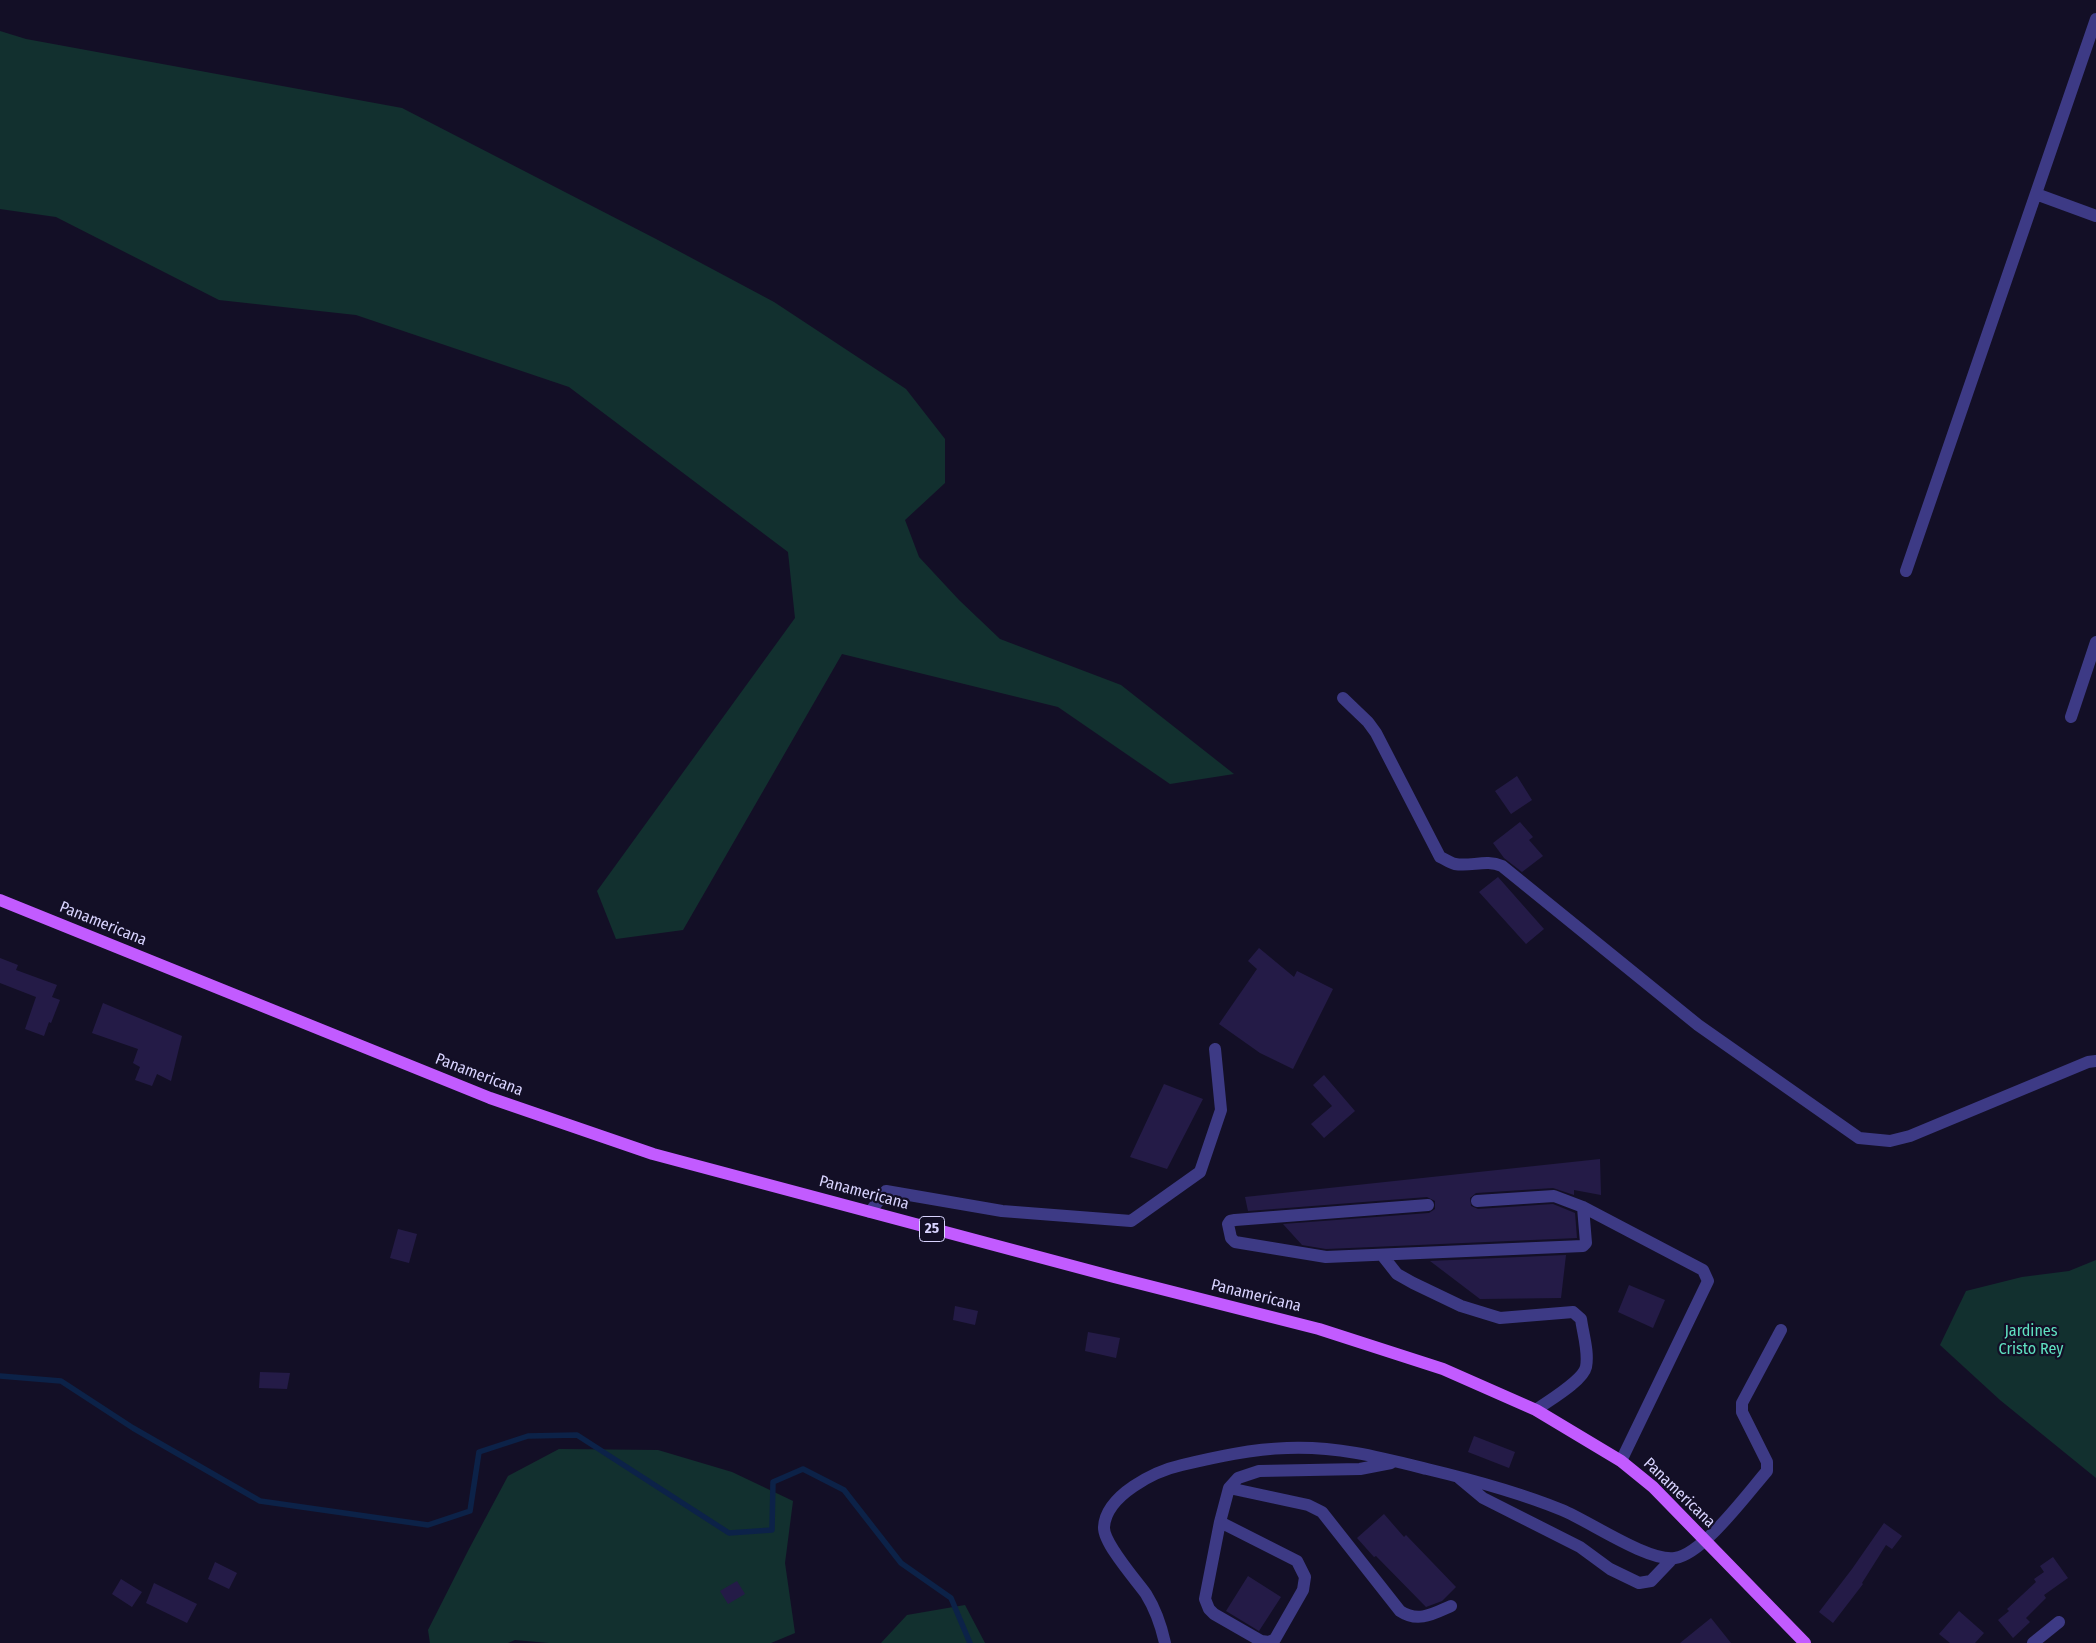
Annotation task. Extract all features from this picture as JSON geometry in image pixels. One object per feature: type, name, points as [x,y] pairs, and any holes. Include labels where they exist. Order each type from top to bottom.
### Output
[{"type":"main road","name":"Panamericana","points":[[0,900],[490,1098],[653,1154],[1319,1329],[1443,1369],[1536,1410],[1621,1461],[1653,1486],[1805,1643]]},
{"type":"street","points":[[1906,570],[2095,24]]},
{"type":"street","points":[[2036,194],[2096,216]]},
{"type":"street","points":[[2071,717],[2096,642]]},
{"type":"street","points":[[1343,698],[1368,722],[1376,733],[1440,857],[1453,864],[1468,865],[1492,862],[1502,866],[1698,1025],[1860,1138],[1890,1141],[1910,1136],[2088,1062],[2096,1061]]},
{"type":"street","points":[[870,1212],[886,1191],[1002,1211],[1131,1221],[1200,1172],[1221,1110],[1215,1049]]},
{"type":"street","points":[[1478,1201],[1554,1196],[1583,1207],[1703,1270],[1708,1278],[1621,1461]]},
{"type":"street","points":[[1428,1205],[1230,1220],[1228,1224],[1231,1238],[1241,1243],[1326,1257],[1583,1246],[1586,1243],[1583,1207]]},
{"type":"street","points":[[1382,1255],[1397,1274],[1413,1283],[1461,1306],[1500,1318],[1573,1312],[1577,1314],[1581,1319],[1587,1361],[1586,1369],[1577,1380],[1536,1410]]},
{"type":"street","points":[[1165,1643],[1160,1620],[1146,1595],[1111,1547],[1103,1530],[1105,1517],[1143,1479],[1171,1467],[1221,1456],[1287,1448],[1344,1450],[1498,1486],[1564,1510],[1618,1539],[1656,1556],[1672,1559],[1685,1556],[1705,1541],[1767,1472],[1767,1462],[1742,1412],[1742,1403],[1781,1330]]},
{"type":"street","points":[[1220,1522],[1297,1561],[1305,1577],[1304,1590],[1275,1639],[1269,1642],[1261,1641],[1214,1614],[1209,1609],[1205,1599],[1220,1522],[1229,1488],[1238,1478],[1259,1471],[1360,1469],[1396,1462]]},
{"type":"street","points":[[1457,1476],[1482,1498],[1580,1547],[1610,1568],[1640,1583],[1651,1581],[1672,1559]]},
{"type":"street","points":[[1229,1488],[1308,1505],[1322,1512],[1400,1611],[1408,1617],[1422,1618],[1451,1606]]},
{"type":"street","points":[[2033,1643],[2059,1622]]},
{"type":"green space","points":[[0,31],[26,39],[402,108],[774,302],[906,389],[945,439],[945,483],[905,520],[919,557],[959,600],[1000,639],[1121,685],[1234,774],[1170,784],[1058,707],[842,654],[683,930],[616,939],[597,891],[795,618],[788,552],[569,387],[356,315],[219,300],[56,217],[0,209]]},
{"type":"green space","name":"Jardines Cristo Rey","points":[[2096,1260],[2096,1478],[2000,1400],[1940,1345],[1966,1291],[2022,1277],[2069,1271]]},
{"type":"green space","points":[[559,1449],[658,1450],[732,1472],[793,1501],[785,1563],[795,1633],[771,1643],[549,1643],[515,1640],[508,1643],[430,1643],[428,1630],[508,1476]]},
{"type":"green space","points":[[965,1605],[985,1643],[881,1643],[907,1615]]},
{"type":"building","points":[[1517,776],[1532,800],[1511,814],[1495,791]]},
{"type":"building","points":[[1520,822],[1533,837],[1529,840],[1543,856],[1522,872],[1504,858],[1493,843]]},
{"type":"building","points":[[1498,877],[1544,929],[1526,944],[1479,892]]},
{"type":"building","points":[[1259,948],[1294,977],[1297,971],[1333,989],[1293,1069],[1260,1053],[1219,1024],[1257,969],[1248,961]]},
{"type":"building","points":[[0,958],[18,965],[16,970],[57,985],[52,997],[60,1000],[44,1036],[25,1029],[36,997],[0,983]]},
{"type":"building","points":[[103,1003],[182,1036],[171,1081],[157,1074],[152,1086],[135,1080],[140,1067],[133,1063],[138,1049],[92,1033]]},
{"type":"building","points":[[1324,1075],[1355,1111],[1324,1138],[1311,1124],[1332,1106],[1313,1085]]},
{"type":"building","points":[[1164,1084],[1203,1099],[1167,1169],[1130,1157]]},
{"type":"building","points":[[1600,1159],[1601,1195],[1574,1190],[1574,1195],[1553,1188],[1476,1193],[1470,1198],[1471,1206],[1478,1209],[1553,1204],[1575,1213],[1577,1238],[1326,1249],[1302,1245],[1283,1224],[1429,1213],[1435,1209],[1435,1201],[1427,1197],[1248,1211],[1245,1197]]},
{"type":"building","points":[[398,1229],[417,1234],[409,1263],[390,1258]]},
{"type":"building","points":[[1566,1255],[1561,1298],[1480,1299],[1430,1261]]},
{"type":"building","points":[[1629,1285],[1665,1300],[1653,1328],[1618,1312]]},
{"type":"building","points":[[955,1306],[978,1311],[975,1325],[953,1320]]},
{"type":"building","points":[[1088,1332],[1120,1338],[1116,1358],[1085,1351]]},
{"type":"building","points":[[260,1372],[290,1373],[287,1389],[259,1388]]},
{"type":"building","points":[[1474,1436],[1515,1452],[1509,1468],[1468,1452]]},
{"type":"building","points":[[1384,1514],[1404,1537],[1406,1535],[1456,1587],[1442,1601],[1426,1607],[1357,1538]]},
{"type":"building","points":[[1884,1523],[1902,1536],[1892,1549],[1886,1545],[1863,1584],[1833,1623],[1819,1612]]},
{"type":"building","points":[[2053,1557],[2068,1578],[2044,1595],[2046,1598],[2026,1618],[2030,1622],[2013,1638],[1998,1620],[2036,1582],[2034,1579],[2044,1572],[2040,1566]]},
{"type":"building","points":[[215,1562],[237,1573],[229,1589],[208,1579]]},
{"type":"building","points":[[1248,1576],[1281,1597],[1259,1631],[1226,1611]]},
{"type":"building","points":[[121,1579],[142,1592],[132,1607],[112,1594]]},
{"type":"building","points":[[737,1581],[745,1594],[728,1604],[720,1591]]},
{"type":"building","points":[[154,1583],[197,1604],[187,1623],[146,1603]]},
{"type":"building","points":[[1959,1611],[1984,1633],[1975,1643],[1950,1643],[1939,1634]]},
{"type":"building","points":[[1711,1618],[1731,1643],[1680,1643]]},
{"type":"waterway","points":[[0,1376],[61,1381],[133,1428],[260,1501],[428,1525],[470,1511],[479,1452],[528,1436],[577,1435],[729,1533],[772,1530],[773,1482],[803,1469],[844,1490],[901,1563],[951,1598],[970,1643]]}]
